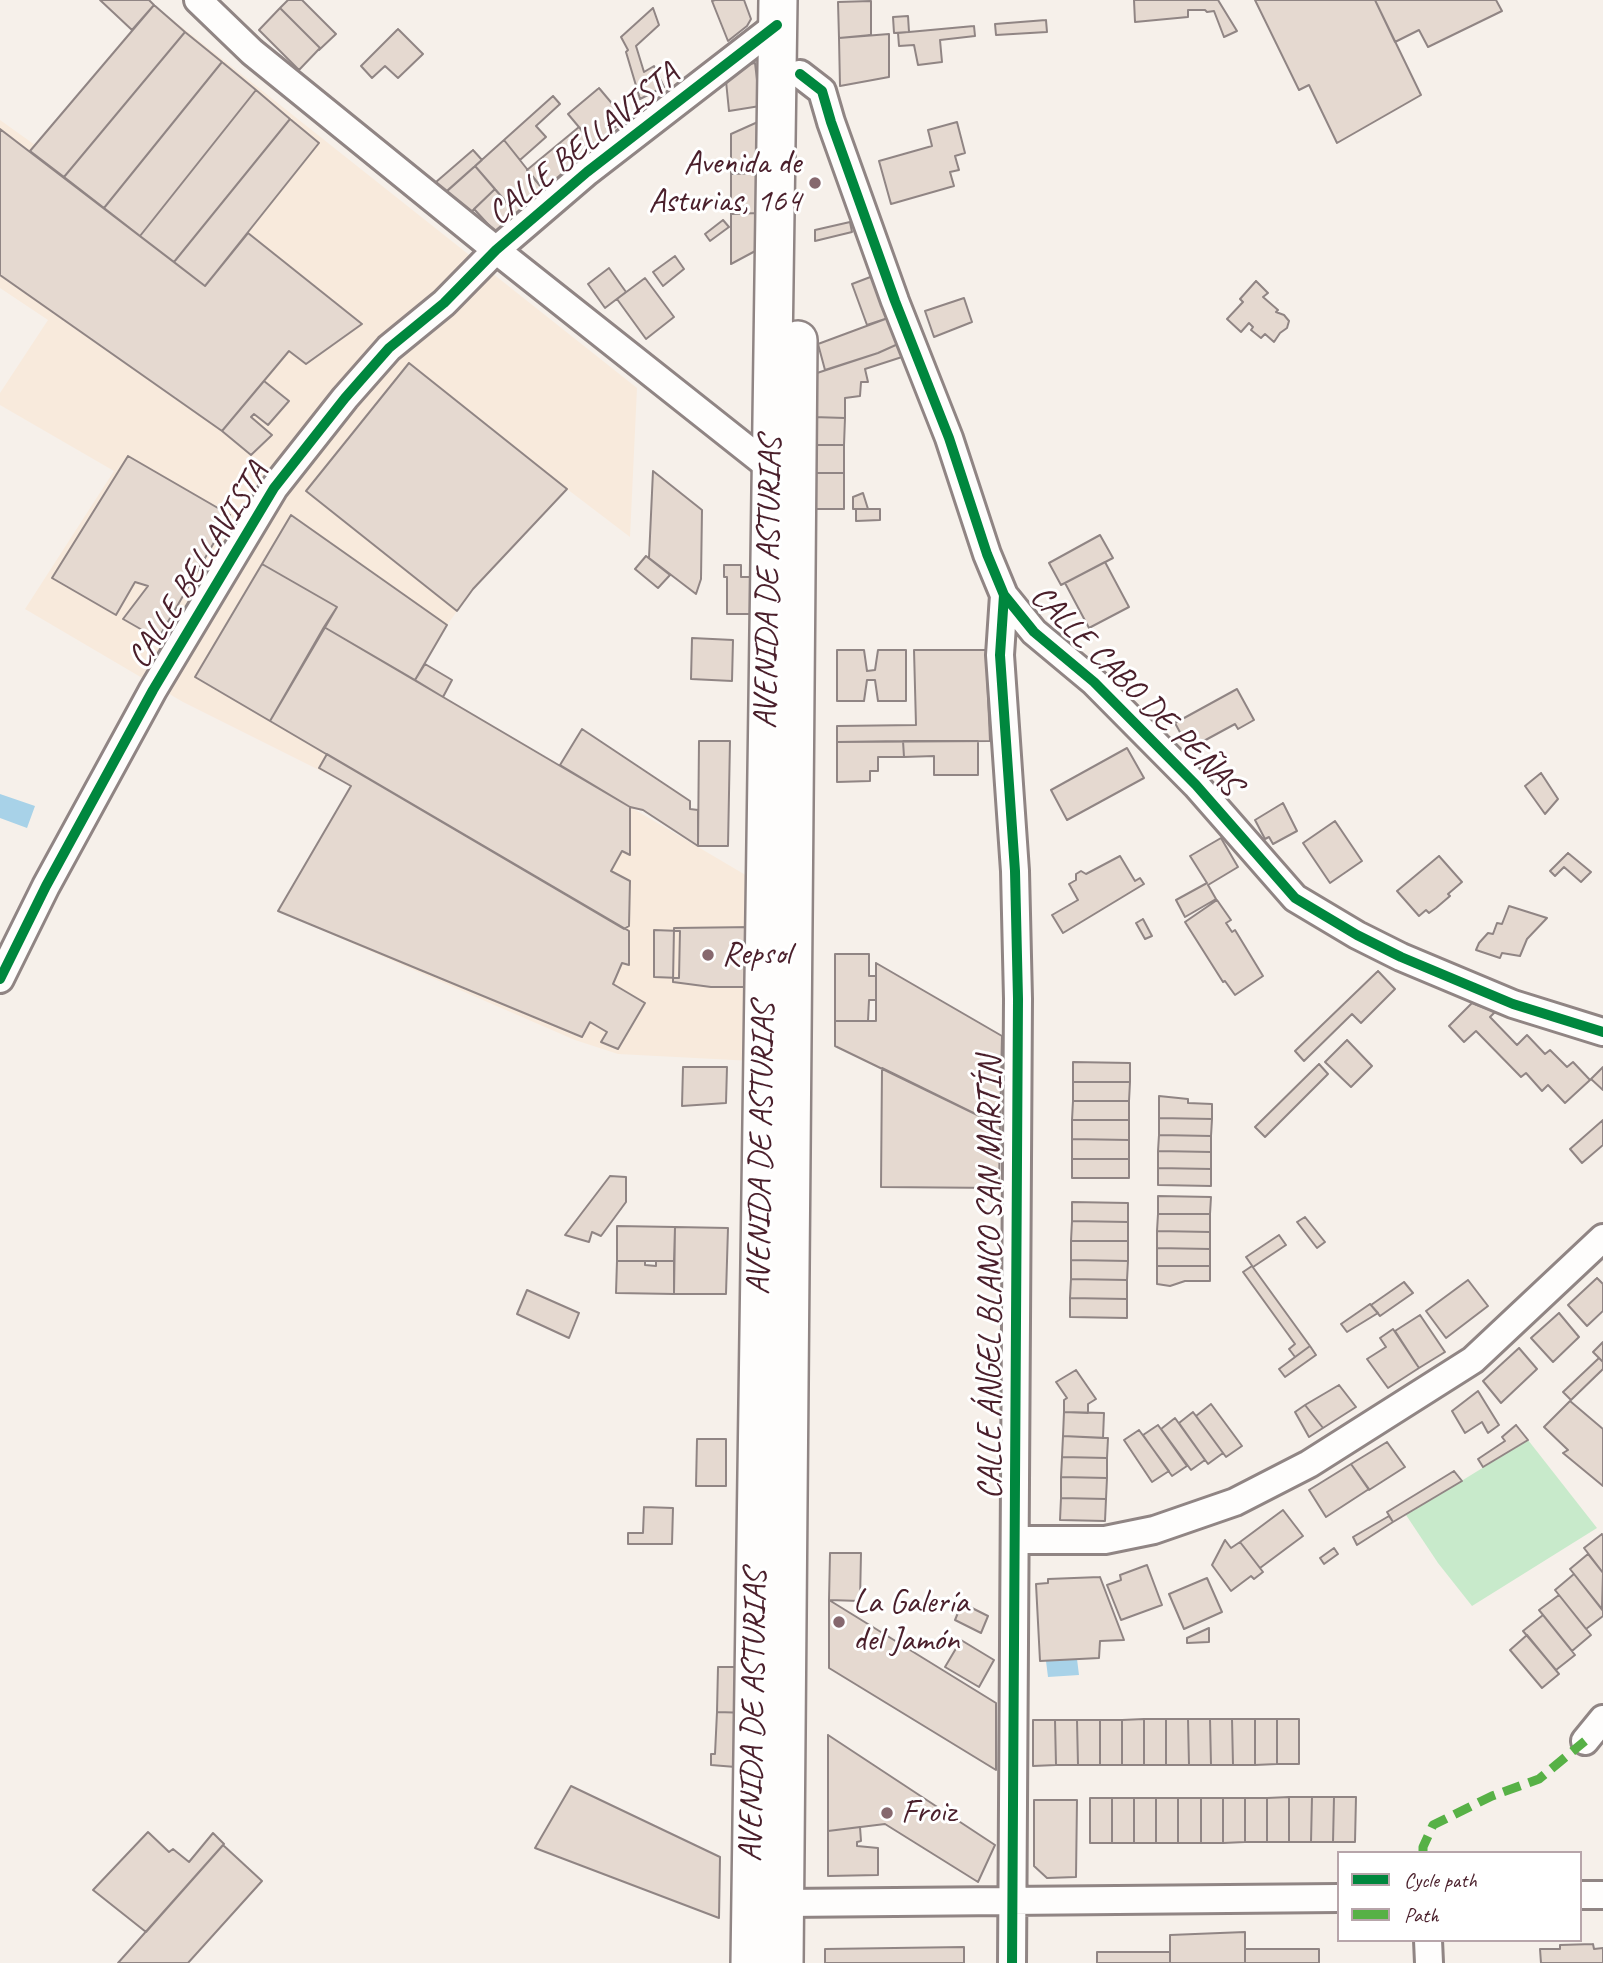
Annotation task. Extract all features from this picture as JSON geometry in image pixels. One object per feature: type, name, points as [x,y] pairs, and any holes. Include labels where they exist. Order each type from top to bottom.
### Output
[{"type":"main road","name":"AVENIDA DE ASTURIAS","points":[[783,1963],[800,74],[786,8]]},
{"type":"main road","name":"AVENIDA DE ASTURIAS","points":[[750,1963],[771,468],[786,8]]},
{"type":"street","points":[[198,0],[252,52],[771,468]]},
{"type":"street","name":"CALLE BELLAVISTA","points":[[0,979],[46,886],[153,690],[274,488],[345,398],[389,348],[444,303],[496,250],[786,8]]},
{"type":"street","name":"CALLE CABO DE PEÑAS","points":[[800,74],[822,91],[881,262],[949,438],[987,554],[1004,595],[1034,632],[1094,682],[1196,785],[1295,898],[1357,935],[1401,957],[1513,1004],[1603,1032]]},
{"type":"street","name":"CALLE ÁNGEL BLANCO SAN MARTÍN","points":[[1004,595],[1000,655],[1015,871],[1018,999],[1012,1963]]},
{"type":"street","points":[[1016,1540],[1105,1540],[1154,1530],[1235,1502],[1308,1464],[1473,1360],[1603,1238]]},
{"type":"street","points":[[1585,1741],[1603,1719]]},
{"type":"street","points":[[1582,1895],[1603,1895]]},
{"type":"street","points":[[784,1903],[1337,1898]]},
{"type":"street","points":[[1429,1942],[1429,1963]]},
{"type":"shaded area","points":[[154,5],[637,388],[630,537],[567,489],[473,589],[447,625],[425,664],[452,680],[444,697],[754,880],[753,1061],[618,1054],[575,1040],[278,911],[351,786],[183,702],[25,609],[114,471],[0,405],[0,393],[48,320],[0,288],[0,120],[35,145]]},
{"type":"green space","points":[[1528,1440],[1597,1528],[1472,1606],[1438,1563],[1406,1515]]},
{"type":"water","points":[[0,794],[35,806],[27,828],[0,818]]},
{"type":"water","points":[[1077,1659],[1079,1675],[1048,1677],[1046,1661]]},
{"type":"building","points":[[100,0],[149,0],[154,5],[132,30]]},
{"type":"building","points":[[288,0],[302,0],[336,34],[319,50],[280,8]]},
{"type":"building","points":[[744,0],[751,19],[747,26],[728,41],[712,1]]},
{"type":"building","points":[[1134,0],[1218,0],[1237,31],[1224,37],[1214,11],[1205,10],[1188,10],[1188,17],[1135,22]]},
{"type":"building","points":[[1255,0],[1375,0],[1421,95],[1337,143],[1309,85],[1299,90]]},
{"type":"building","points":[[1375,0],[1496,0],[1502,11],[1428,47],[1419,30],[1395,42]]},
{"type":"building","points":[[871,1],[871,35],[839,38],[838,2]]},
{"type":"building","points":[[154,5],[185,32],[64,177],[30,151]]},
{"type":"building","points":[[280,8],[320,48],[299,70],[259,30]]},
{"type":"building","points":[[653,8],[659,25],[636,46],[644,72],[654,66],[664,87],[640,99],[626,52],[628,50],[621,37]]},
{"type":"building","points":[[908,16],[909,32],[894,33],[893,17]]},
{"type":"building","points":[[1046,20],[1047,32],[996,35],[995,24]]},
{"type":"building","points":[[974,26],[975,36],[940,40],[942,62],[918,65],[914,45],[899,46],[898,33]]},
{"type":"building","points":[[398,29],[423,54],[398,78],[385,66],[372,78],[361,66]]},
{"type":"building","points":[[185,32],[222,62],[104,208],[64,177]]},
{"type":"building","points":[[889,34],[889,77],[840,86],[839,38]]},
{"type":"building","points":[[222,62],[256,90],[140,236],[104,208]]},
{"type":"building","points":[[755,63],[760,106],[729,111],[726,68]]},
{"type":"building","points":[[599,88],[625,119],[594,145],[568,114]]},
{"type":"building","points":[[256,90],[290,119],[174,262],[140,236]]},
{"type":"building","points":[[553,96],[560,104],[536,126],[546,137],[520,160],[504,140]]},
{"type":"building","points":[[290,119],[319,143],[205,286],[174,262]]},
{"type":"building","points":[[760,121],[760,173],[731,174],[731,134]]},
{"type":"building","points":[[957,122],[965,153],[955,156],[959,170],[950,172],[954,186],[891,204],[879,161],[932,146],[928,130]]},
{"type":"building","points":[[579,127],[598,150],[546,193],[527,170]]},
{"type":"building","points":[[0,129],[205,286],[248,233],[362,324],[306,364],[289,351],[222,431],[0,275]]},
{"type":"building","points":[[504,140],[546,193],[518,216],[475,166]]},
{"type":"building","points":[[473,150],[482,160],[445,193],[436,182]]},
{"type":"building","points":[[475,166],[495,189],[468,215],[440,197]]},
{"type":"building","points":[[760,173],[759,213],[731,214],[731,174]]},
{"type":"building","points":[[495,189],[518,216],[497,234],[474,209]]},
{"type":"building","points":[[759,213],[759,249],[731,264],[731,214]]},
{"type":"building","points":[[723,220],[729,227],[710,241],[705,234]]},
{"type":"building","points":[[850,222],[852,232],[815,241],[815,230]]},
{"type":"building","points":[[675,256],[684,269],[663,286],[653,272]]},
{"type":"building","points":[[609,268],[626,292],[605,308],[588,284]]},
{"type":"building","points":[[873,276],[888,318],[867,325],[852,284]]},
{"type":"building","points":[[645,278],[674,317],[646,339],[617,299]]},
{"type":"building","points":[[1256,281],[1268,293],[1263,297],[1278,310],[1276,312],[1289,321],[1287,328],[1274,342],[1265,334],[1261,338],[1251,330],[1253,327],[1249,323],[1241,332],[1227,319],[1243,302],[1240,299]]},
{"type":"building","points":[[964,298],[972,322],[934,337],[925,311]]},
{"type":"building","points":[[888,318],[898,344],[825,370],[818,344]]},
{"type":"building","points":[[898,344],[902,357],[865,369],[868,382],[861,382],[860,396],[845,398],[845,418],[813,417],[814,374]]},
{"type":"building","points":[[409,363],[567,489],[473,589],[457,611],[306,491]]},
{"type":"building","points":[[264,381],[289,401],[268,425],[254,414],[251,417],[272,435],[251,455],[222,431]]},
{"type":"building","points":[[813,417],[845,418],[844,445],[813,445]]},
{"type":"building","points":[[813,445],[844,445],[844,473],[813,473]]},
{"type":"building","points":[[128,456],[230,515],[158,639],[123,619],[148,586],[135,582],[116,615],[52,578]]},
{"type":"building","points":[[653,471],[702,510],[701,579],[696,594],[649,558]]},
{"type":"building","points":[[813,473],[844,473],[844,509],[813,509]]},
{"type":"building","points":[[863,493],[868,509],[853,509],[853,497]]},
{"type":"building","points":[[856,509],[880,509],[880,520],[856,521]]},
{"type":"building","points":[[291,515],[447,625],[415,680],[324,627],[337,607],[262,564]]},
{"type":"building","points":[[1100,535],[1113,558],[1061,585],[1049,563]]},
{"type":"building","points":[[646,556],[670,575],[658,588],[635,569]]},
{"type":"building","points":[[1105,562],[1129,607],[1089,628],[1065,583]]},
{"type":"building","points":[[262,564],[337,607],[270,721],[195,677]]},
{"type":"building","points":[[724,565],[741,565],[741,577],[758,577],[758,614],[727,614],[727,577],[724,577]]},
{"type":"building","points":[[324,627],[630,807],[630,855],[622,851],[611,871],[630,881],[629,926],[624,929],[270,721]]},
{"type":"building","points":[[692,638],[733,640],[732,681],[691,679]]},
{"type":"building","points":[[837,650],[864,650],[867,671],[875,670],[878,650],[906,650],[906,701],[878,701],[875,680],[867,680],[864,701],[837,701]]},
{"type":"building","points":[[914,650],[986,650],[990,741],[837,742],[837,726],[916,725]]},
{"type":"building","points":[[425,664],[452,680],[443,697],[415,680]]},
{"type":"building","points":[[1237,689],[1254,720],[1238,729],[1235,724],[1189,749],[1175,723]]},
{"type":"building","points":[[582,729],[690,801],[690,809],[698,810],[698,846],[643,810],[630,807],[560,765]]},
{"type":"building","points":[[699,741],[730,741],[728,846],[698,846]]},
{"type":"building","points":[[903,741],[904,757],[878,757],[878,771],[870,771],[870,781],[837,782],[837,742]]},
{"type":"building","points":[[903,741],[978,741],[978,775],[934,775],[934,756],[904,757]]},
{"type":"building","points":[[1127,748],[1144,778],[1067,820],[1051,790]]},
{"type":"building","points":[[327,754],[629,931],[629,965],[622,963],[613,984],[645,1003],[618,1049],[601,1042],[607,1032],[590,1022],[582,1037],[278,911],[351,786],[319,768]]},
{"type":"building","points":[[1541,773],[1558,799],[1545,814],[1525,786]]},
{"type":"building","points":[[1283,803],[1297,831],[1273,844],[1269,837],[1265,839],[1255,820]]},
{"type":"building","points":[[1335,821],[1362,861],[1330,883],[1303,843]]},
{"type":"building","points":[[1221,838],[1238,867],[1208,885],[1216,899],[1185,917],[1176,900],[1207,883],[1190,856]]},
{"type":"building","points":[[1568,853],[1591,872],[1581,882],[1564,867],[1555,876],[1550,871]]},
{"type":"building","points":[[1120,856],[1135,881],[1140,878],[1144,884],[1063,933],[1052,915],[1078,900],[1069,884],[1076,880],[1076,874],[1081,871],[1086,874]]},
{"type":"building","points":[[1439,856],[1462,882],[1436,908],[1429,913],[1426,910],[1419,916],[1397,891]]},
{"type":"building","points":[[1217,900],[1231,920],[1226,923],[1232,932],[1235,930],[1263,976],[1235,995],[1225,981],[1223,982],[1185,922]]},
{"type":"building","points":[[1509,906],[1547,918],[1527,939],[1520,956],[1502,953],[1500,958],[1476,950],[1488,933],[1493,934],[1497,923],[1502,924]]},
{"type":"building","points":[[1143,919],[1152,936],[1145,939],[1136,923]]},
{"type":"building","points":[[754,927],[754,987],[711,987],[673,982],[674,928]]},
{"type":"building","points":[[654,930],[680,931],[679,978],[654,977]]},
{"type":"building","points":[[835,954],[869,954],[869,976],[876,976],[876,1000],[869,1000],[868,1021],[835,1021]]},
{"type":"building","points":[[876,963],[1002,1036],[1000,1126],[835,1046],[835,1021],[876,1021]]},
{"type":"building","points":[[1378,971],[1395,989],[1361,1023],[1352,1014],[1304,1061],[1295,1051]]},
{"type":"building","points":[[1472,1003],[1495,1012],[1490,1017],[1517,1045],[1527,1035],[1545,1054],[1550,1050],[1567,1067],[1573,1062],[1590,1080],[1565,1103],[1548,1085],[1542,1091],[1526,1073],[1521,1077],[1476,1031],[1464,1042],[1449,1026]]},
{"type":"building","points":[[1347,1040],[1372,1066],[1351,1087],[1325,1062]]},
{"type":"building","points":[[1073,1062],[1130,1063],[1130,1082],[1073,1082]]},
{"type":"building","points":[[1319,1064],[1328,1074],[1265,1137],[1255,1127]]},
{"type":"building","points":[[683,1067],[727,1067],[726,1103],[682,1106]]},
{"type":"building","points":[[1603,1067],[1603,1090],[1591,1079]]},
{"type":"building","points":[[882,1068],[1000,1126],[999,1188],[881,1187]]},
{"type":"building","points":[[1073,1082],[1130,1082],[1129,1101],[1073,1101]]},
{"type":"building","points":[[1159,1096],[1188,1099],[1188,1103],[1212,1104],[1212,1119],[1159,1118]]},
{"type":"building","points":[[1073,1101],[1129,1101],[1129,1120],[1072,1120]]},
{"type":"building","points":[[1159,1118],[1212,1119],[1211,1136],[1159,1135]]},
{"type":"building","points":[[1072,1120],[1129,1120],[1129,1140],[1072,1139]]},
{"type":"building","points":[[1603,1120],[1603,1145],[1582,1163],[1570,1149]]},
{"type":"building","points":[[1159,1135],[1211,1136],[1211,1152],[1158,1151]]},
{"type":"building","points":[[1072,1139],[1129,1140],[1129,1159],[1072,1159]]},
{"type":"building","points":[[1158,1151],[1211,1152],[1211,1169],[1158,1168]]},
{"type":"building","points":[[1072,1159],[1129,1159],[1129,1178],[1072,1178]]},
{"type":"building","points":[[1158,1168],[1211,1169],[1211,1186],[1158,1185]]},
{"type":"building","points":[[610,1176],[626,1177],[626,1202],[601,1236],[592,1232],[589,1242],[565,1235]]},
{"type":"building","points":[[1158,1196],[1211,1197],[1210,1214],[1158,1214]]},
{"type":"building","points":[[1072,1202],[1128,1203],[1128,1222],[1072,1221]]},
{"type":"building","points":[[1158,1214],[1210,1214],[1210,1232],[1157,1231]]},
{"type":"building","points":[[1305,1217],[1325,1242],[1317,1248],[1297,1222]]},
{"type":"building","points":[[1072,1221],[1128,1222],[1128,1241],[1071,1241]]},
{"type":"building","points":[[617,1226],[675,1227],[674,1261],[617,1261]]},
{"type":"building","points":[[675,1227],[728,1228],[726,1294],[674,1294]]},
{"type":"building","points":[[1157,1231],[1210,1232],[1210,1249],[1157,1248]]},
{"type":"building","points":[[1279,1235],[1286,1245],[1253,1267],[1246,1257]]},
{"type":"building","points":[[1071,1241],[1128,1241],[1128,1261],[1071,1260]]},
{"type":"building","points":[[1157,1248],[1210,1249],[1210,1266],[1157,1266]]},
{"type":"building","points":[[1071,1260],[1128,1261],[1127,1280],[1071,1279]]},
{"type":"building","points":[[617,1261],[645,1261],[645,1265],[656,1266],[656,1261],[674,1261],[674,1294],[616,1293]]},
{"type":"building","points":[[1157,1266],[1210,1266],[1210,1281],[1185,1281],[1170,1286],[1157,1284]]},
{"type":"building","points":[[1252,1266],[1310,1346],[1295,1357],[1289,1349],[1295,1344],[1243,1272]]},
{"type":"building","points":[[1597,1278],[1603,1284],[1603,1311],[1587,1326],[1568,1305]]},
{"type":"building","points":[[1071,1279],[1127,1280],[1127,1299],[1070,1298]]},
{"type":"building","points":[[1468,1280],[1488,1306],[1446,1338],[1426,1311]]},
{"type":"building","points":[[1404,1282],[1413,1293],[1380,1316],[1371,1305]]},
{"type":"building","points":[[527,1290],[579,1313],[569,1338],[517,1314]]},
{"type":"building","points":[[1070,1298],[1127,1299],[1127,1318],[1070,1317]]},
{"type":"building","points":[[1370,1304],[1378,1313],[1347,1332],[1341,1324]]},
{"type":"building","points":[[1559,1313],[1579,1337],[1553,1362],[1531,1338]]},
{"type":"building","points":[[1420,1315],[1445,1352],[1419,1368],[1395,1331]]},
{"type":"building","points":[[1393,1329],[1419,1368],[1388,1388],[1367,1359],[1386,1347],[1380,1338]]},
{"type":"building","points":[[1603,1342],[1603,1362],[1593,1352]]},
{"type":"building","points":[[1310,1346],[1316,1355],[1285,1377],[1279,1369]]},
{"type":"building","points":[[1519,1348],[1537,1369],[1501,1403],[1483,1381]]},
{"type":"building","points":[[1599,1358],[1603,1362],[1603,1369],[1571,1400],[1563,1392]]},
{"type":"building","points":[[1076,1370],[1096,1399],[1088,1404],[1088,1413],[1064,1412],[1064,1400],[1067,1398],[1056,1382]]},
{"type":"building","points":[[1339,1385],[1356,1407],[1323,1428],[1305,1405]]},
{"type":"building","points":[[1478,1391],[1499,1425],[1488,1433],[1482,1422],[1465,1433],[1452,1411]]},
{"type":"building","points":[[1570,1401],[1603,1429],[1603,1486],[1563,1453],[1568,1450],[1544,1427]]},
{"type":"building","points":[[1211,1404],[1242,1446],[1226,1457],[1196,1416]]},
{"type":"building","points":[[1305,1405],[1323,1428],[1309,1437],[1295,1412]]},
{"type":"building","points":[[1064,1412],[1104,1413],[1103,1438],[1063,1436]]},
{"type":"building","points":[[1193,1412],[1223,1453],[1208,1464],[1179,1423]]},
{"type":"building","points":[[1175,1418],[1205,1460],[1191,1470],[1161,1429]]},
{"type":"building","points":[[1158,1425],[1187,1466],[1172,1476],[1143,1435]]},
{"type":"building","points":[[1516,1425],[1528,1440],[1483,1467],[1478,1459],[1505,1441],[1502,1437]]},
{"type":"building","points":[[1139,1430],[1169,1471],[1152,1482],[1124,1440]]},
{"type":"building","points":[[1063,1436],[1108,1438],[1107,1458],[1062,1457]]},
{"type":"building","points":[[697,1439],[726,1439],[726,1486],[696,1486]]},
{"type":"building","points":[[1387,1442],[1405,1467],[1369,1490],[1351,1464]]},
{"type":"building","points":[[1062,1457],[1107,1458],[1107,1478],[1061,1477]]},
{"type":"building","points":[[1351,1464],[1369,1489],[1326,1517],[1309,1490]]},
{"type":"building","points":[[1454,1471],[1462,1481],[1393,1522],[1387,1512]]},
{"type":"building","points":[[1061,1477],[1107,1478],[1106,1499],[1061,1498]]},
{"type":"building","points":[[1061,1498],[1106,1499],[1105,1521],[1060,1520]]},
{"type":"building","points":[[644,1507],[673,1508],[672,1544],[628,1544],[628,1533],[643,1533]]},
{"type":"building","points":[[1283,1510],[1303,1536],[1260,1568],[1240,1542]]},
{"type":"building","points":[[1389,1516],[1393,1522],[1357,1545],[1353,1537]]},
{"type":"building","points":[[1602,1534],[1603,1536],[1603,1573],[1584,1548]]},
{"type":"building","points":[[1225,1540],[1231,1548],[1240,1542],[1263,1572],[1254,1579],[1251,1576],[1231,1591],[1212,1565]]},
{"type":"building","points":[[1334,1548],[1338,1554],[1324,1564],[1320,1558]]},
{"type":"building","points":[[830,1553],[861,1553],[860,1601],[829,1600]]},
{"type":"building","points":[[1588,1554],[1603,1573],[1602,1609],[1570,1569]]},
{"type":"building","points":[[1147,1565],[1162,1605],[1121,1620],[1107,1585],[1121,1580],[1120,1575]]},
{"type":"building","points":[[1574,1574],[1603,1611],[1603,1616],[1586,1629],[1555,1590]]},
{"type":"building","points":[[1100,1577],[1124,1640],[1100,1641],[1099,1658],[1040,1661],[1036,1584],[1048,1583],[1048,1579]]},
{"type":"building","points":[[1207,1578],[1222,1612],[1184,1629],[1169,1594]]},
{"type":"building","points":[[1559,1595],[1591,1635],[1572,1651],[1539,1610]]},
{"type":"building","points":[[829,1600],[996,1703],[996,1770],[829,1668]]},
{"type":"building","points":[[962,1603],[988,1616],[981,1633],[955,1620]]},
{"type":"building","points":[[1543,1615],[1575,1655],[1556,1670],[1523,1631]]},
{"type":"building","points":[[1209,1628],[1209,1642],[1187,1643],[1187,1638]]},
{"type":"building","points":[[1527,1635],[1559,1674],[1542,1688],[1510,1650]]},
{"type":"building","points":[[961,1640],[994,1660],[979,1687],[945,1667]]},
{"type":"building","points":[[718,1667],[749,1667],[749,1713],[717,1712]]},
{"type":"building","points":[[717,1712],[749,1713],[748,1768],[711,1765],[711,1754],[715,1754]]},
{"type":"building","points":[[1144,1719],[1166,1719],[1166,1765],[1144,1765]]},
{"type":"building","points":[[1144,1719],[1144,1765],[1122,1765],[1122,1720]]},
{"type":"building","points":[[1166,1719],[1188,1719],[1189,1765],[1166,1765]]},
{"type":"building","points":[[1188,1719],[1210,1719],[1211,1765],[1189,1765]]},
{"type":"building","points":[[1210,1719],[1232,1719],[1233,1765],[1211,1765]]},
{"type":"building","points":[[1232,1719],[1255,1719],[1255,1765],[1233,1765]]},
{"type":"building","points":[[1255,1719],[1277,1719],[1277,1764],[1255,1765]]},
{"type":"building","points":[[1277,1719],[1299,1719],[1299,1764],[1277,1764]]},
{"type":"building","points":[[1033,1720],[1055,1720],[1056,1765],[1033,1766]]},
{"type":"building","points":[[1055,1720],[1077,1720],[1078,1765],[1056,1765]]},
{"type":"building","points":[[1077,1720],[1100,1720],[1100,1765],[1078,1765]]},
{"type":"building","points":[[1100,1720],[1122,1720],[1122,1765],[1100,1765]]},
{"type":"building","name":"Froiz","points":[[828,1735],[995,1845],[978,1882],[885,1824],[828,1831]]},
{"type":"building","points":[[571,1786],[720,1857],[719,1918],[535,1848]]},
{"type":"building","points":[[1289,1797],[1312,1797],[1311,1842],[1289,1842]]},
{"type":"building","points":[[1289,1797],[1289,1842],[1267,1842],[1267,1798]]},
{"type":"building","points":[[1312,1797],[1334,1797],[1333,1842],[1311,1842]]},
{"type":"building","points":[[1334,1797],[1356,1797],[1355,1842],[1333,1842]]},
{"type":"building","points":[[1090,1798],[1112,1798],[1112,1843],[1090,1843]]},
{"type":"building","points":[[1112,1798],[1134,1798],[1134,1843],[1112,1843]]},
{"type":"building","points":[[1134,1798],[1156,1798],[1156,1843],[1134,1843]]},
{"type":"building","points":[[1156,1798],[1178,1798],[1178,1843],[1156,1843]]},
{"type":"building","points":[[1178,1798],[1201,1798],[1201,1843],[1178,1843]]},
{"type":"building","points":[[1201,1798],[1223,1798],[1223,1843],[1201,1843]]},
{"type":"building","points":[[1223,1798],[1245,1798],[1245,1842],[1223,1843]]},
{"type":"building","points":[[1245,1798],[1267,1798],[1267,1842],[1245,1842]]},
{"type":"building","points":[[1034,1800],[1077,1800],[1076,1877],[1047,1878],[1034,1866]]},
{"type":"building","points":[[860,1827],[861,1841],[857,1842],[857,1846],[878,1848],[878,1875],[828,1876],[828,1831]]},
{"type":"building","points":[[148,1832],[169,1852],[173,1849],[189,1862],[213,1833],[224,1844],[146,1932],[93,1890]]},
{"type":"building","points":[[223,1845],[262,1881],[188,1963],[118,1963]]},
{"type":"building","points":[[1245,1932],[1245,1963],[1170,1963],[1170,1935]]},
{"type":"building","points":[[1593,1944],[1594,1949],[1603,1948],[1603,1963],[1541,1963],[1540,1949],[1560,1949],[1560,1945]]},
{"type":"building","points":[[964,1947],[964,1963],[825,1963],[825,1949]]},
{"type":"building","points":[[1245,1949],[1319,1949],[1319,1963],[1245,1963]]},
{"type":"building","points":[[1097,1952],[1170,1952],[1170,1963],[1097,1963]]},
{"type":"marked path","points":[[1423,1851],[1433,1825],[1492,1796],[1539,1779],[1585,1741]]},
{"type":"cycle path","points":[[0,979],[46,886],[153,690],[274,488],[345,398],[389,348],[444,303],[496,250],[587,172],[777,25]]},
{"type":"cycle path","points":[[800,74],[822,91],[895,301],[949,438],[987,554],[1004,595],[1034,632],[1094,682],[1196,785],[1295,898],[1357,935],[1401,957],[1513,1004],[1603,1032]]},
{"type":"cycle path","points":[[1004,595],[1000,655],[1015,871],[1018,999],[1012,1963]]},
{"type":"place","name":"Avenida de Asturias, 164","points":[[815,183]]},
{"type":"place","name":"Repsol","points":[[708,955]]},
{"type":"place","name":"La Galería del Jamón","points":[[839,1622]]},
{"type":"place","name":"Froiz","points":[[887,1813]]}]
